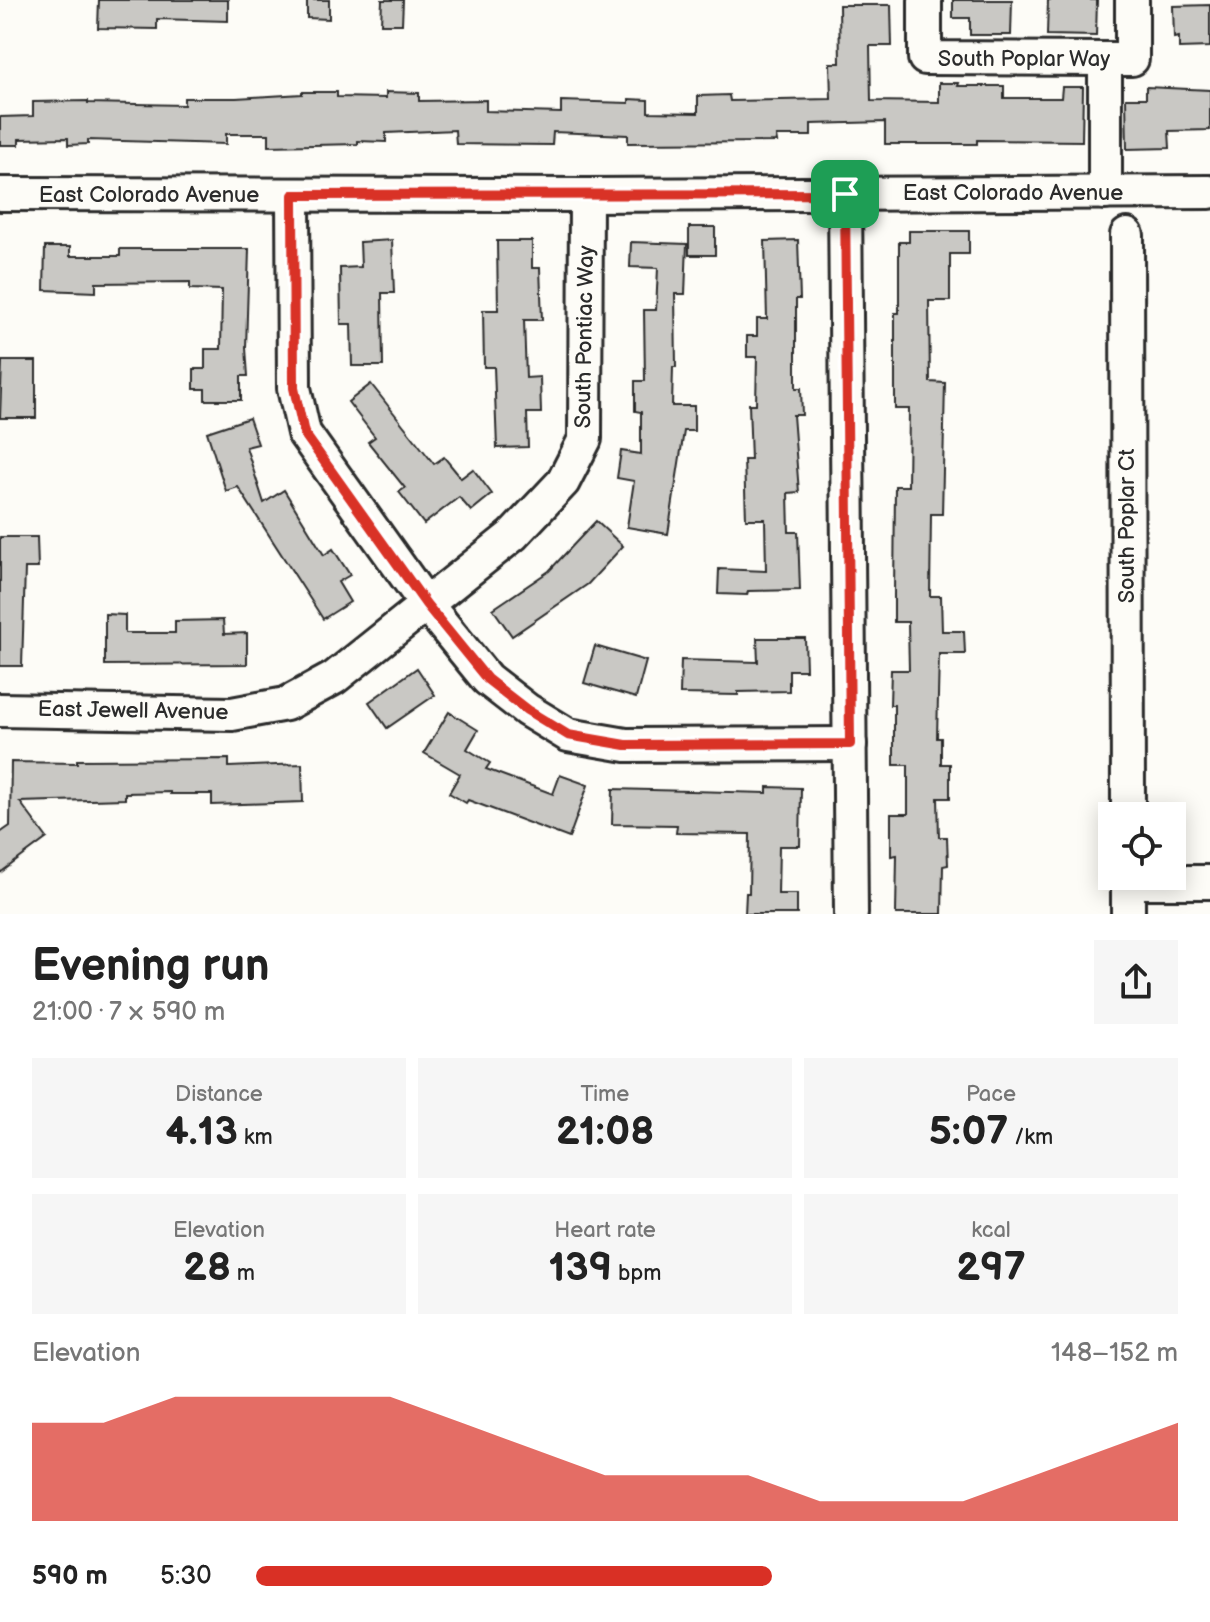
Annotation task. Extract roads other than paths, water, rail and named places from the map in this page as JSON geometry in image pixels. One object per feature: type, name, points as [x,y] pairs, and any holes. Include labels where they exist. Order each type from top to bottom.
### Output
[{"type":"street","name":"South Poplar Way","points":[[925,0],[925,58],[1118,59]]},
{"type":"street","name":"South Poplar Ct","points":[[1128,802],[1118,59],[1132,0]]},
{"type":"street","name":"East Colorado Avenue","points":[[0,194],[845,194],[1121,206],[1210,192]]},
{"type":"street","points":[[845,194],[851,914]]},
{"type":"street","points":[[293,195],[294,388],[304,433],[426,604],[487,679],[527,710],[568,735],[626,745],[850,744]]},
{"type":"street","name":"South Pontiac Way","points":[[426,604],[513,535],[563,482],[585,439],[586,195]]},
{"type":"street","name":"East Jewell Avenue","points":[[0,710],[232,714],[286,704],[334,678],[426,604]]},
{"type":"street","points":[[1128,891],[1210,882]]}]
